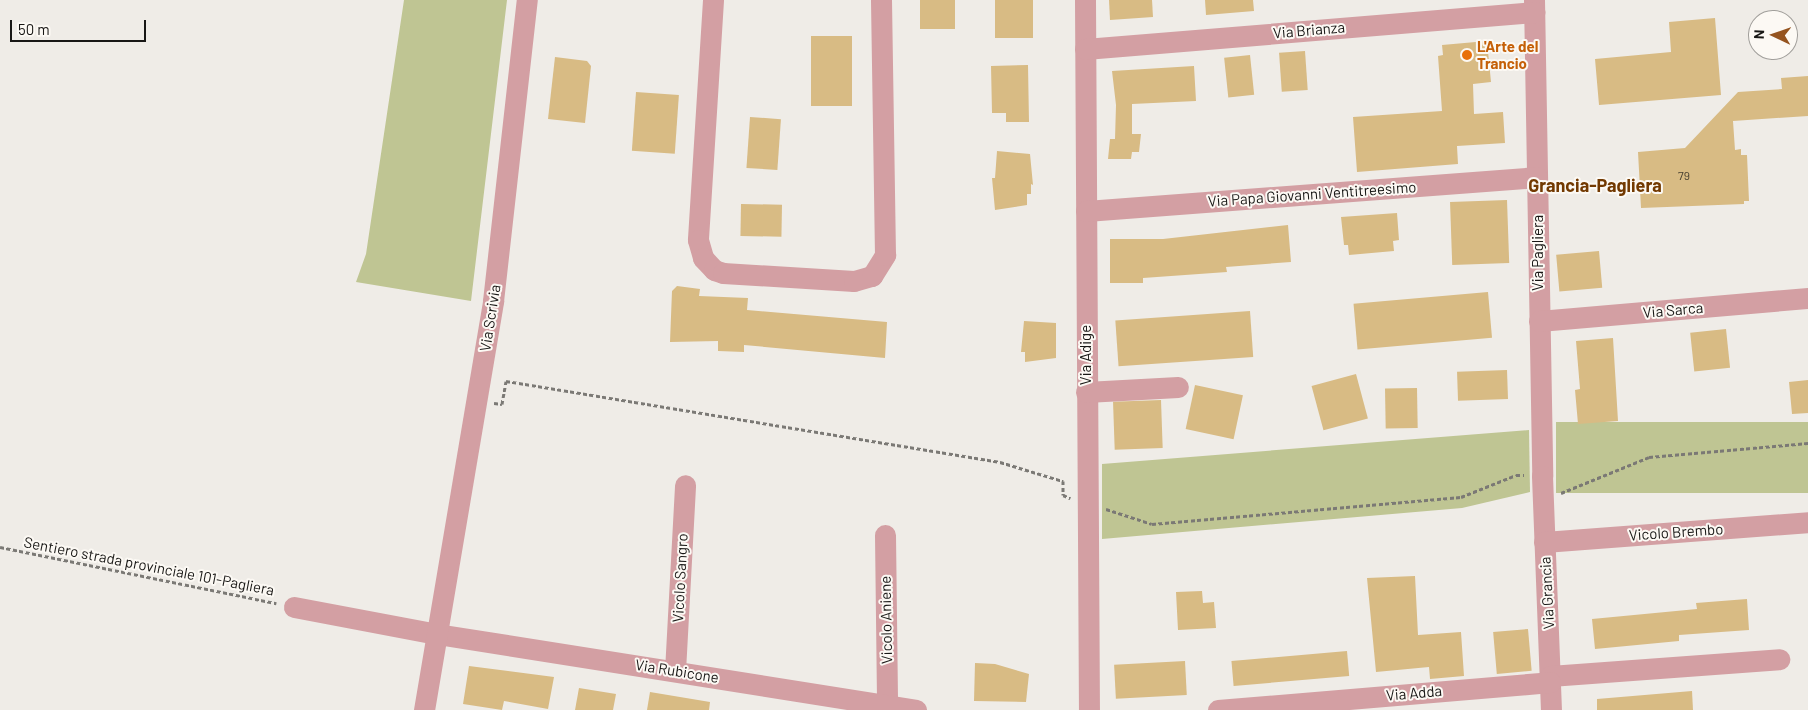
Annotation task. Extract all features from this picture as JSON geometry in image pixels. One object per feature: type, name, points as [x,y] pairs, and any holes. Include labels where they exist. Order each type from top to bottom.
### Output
[{"type":"street","name":"Via Scrivia","points":[[424,710],[492,308],[527,0]]},
{"type":"street","points":[[713,0],[698,240],[702,258],[714,270],[723,273],[845,281],[872,276],[885,255],[881,0]]},
{"type":"street","name":"Via Adige","points":[[1085,0],[1088,710]]},
{"type":"street","name":"Via Brianza","points":[[1085,49],[1534,6]]},
{"type":"street","name":"Via Pagliera","points":[[1534,6],[1539,321],[1536,476]]},
{"type":"street","name":"Via Papa Giovanni Ventitreesimo","points":[[1086,211],[1537,177]]},
{"type":"street","name":"Via Sarca","points":[[1539,321],[1808,298]]},
{"type":"street","points":[[1086,392],[1178,387]]},
{"type":"street","name":"Via Grancia","points":[[1536,476],[1544,542],[1551,710]]},
{"type":"street","name":"Vicolo Sangro","points":[[675,671],[685,485]]},
{"type":"street","name":"Vicolo Brembo","points":[[1544,542],[1808,522]]},
{"type":"street","name":"Vicolo Aniene","points":[[885,535],[887,705]]},
{"type":"street","name":"Via Rubicone","points":[[294,607],[437,634],[916,710]]},
{"type":"street","name":"Via Adda","points":[[1218,710],[1779,659]]},
{"type":"path","points":[[486,401],[502,404],[506,381],[990,460],[1063,481],[1063,495],[1072,499]]},
{"type":"path","points":[[1556,495],[1649,456],[1808,443]]},
{"type":"path","points":[[1100,508],[1152,524],[1461,497],[1516,475],[1536,476]]},
{"type":"path","name":"Sentiero strada provinciale 101-Pagliera","points":[[0,548],[294,607]]},
{"type":"green space","points":[[404,0],[507,0],[471,301],[356,282],[366,254]]},
{"type":"green space","points":[[1556,422],[1808,422],[1808,493],[1556,493]]},
{"type":"green space","points":[[1529,430],[1530,492],[1462,508],[1102,539],[1102,464]]},
{"type":"building","points":[[920,0],[955,0],[955,29],[920,29]]},
{"type":"building","points":[[995,0],[1033,0],[1033,38],[995,38]]},
{"type":"building","points":[[1109,0],[1152,0],[1153,17],[1110,20]]},
{"type":"building","points":[[1205,0],[1253,0],[1254,11],[1206,15]]},
{"type":"building","points":[[1715,18],[1721,95],[1599,105],[1595,59],[1671,52],[1669,22]]},
{"type":"building","points":[[811,36],[852,36],[852,106],[811,106]]},
{"type":"building","points":[[1487,41],[1491,82],[1473,84],[1474,114],[1503,112],[1505,143],[1457,146],[1458,164],[1357,172],[1353,117],[1442,111],[1438,56],[1443,55],[1442,45]]},
{"type":"building","points":[[1305,51],[1308,90],[1282,92],[1279,53]]},
{"type":"building","points":[[1250,55],[1254,95],[1228,97],[1224,58]]},
{"type":"building","points":[[555,57],[587,61],[591,66],[585,123],[548,119]]},
{"type":"building","points":[[1028,65],[1029,122],[1006,122],[1006,113],[992,113],[991,66]]},
{"type":"building","points":[[1194,66],[1196,101],[1132,104],[1132,134],[1141,134],[1139,152],[1132,152],[1131,159],[1108,159],[1110,139],[1115,139],[1116,105],[1112,71]]},
{"type":"building","points":[[1808,76],[1808,116],[1733,121],[1735,150],[1741,149],[1741,155],[1747,155],[1749,201],[1744,201],[1744,204],[1641,208],[1638,152],[1685,148],[1738,92],[1782,89],[1781,78]]},
{"type":"building","points":[[636,92],[679,95],[675,154],[632,151]]},
{"type":"building","points":[[750,117],[781,119],[777,170],[746,168]]},
{"type":"building","points":[[997,151],[1030,154],[1033,185],[1031,184],[1031,194],[1027,194],[1027,205],[995,210],[992,178],[995,178]]},
{"type":"building","points":[[1507,200],[1509,263],[1452,265],[1450,202]]},
{"type":"building","points":[[741,204],[782,205],[781,237],[740,236]]},
{"type":"building","points":[[1397,213],[1399,240],[1393,241],[1394,251],[1349,255],[1348,245],[1344,245],[1341,217]]},
{"type":"building","points":[[1288,225],[1291,262],[1226,267],[1227,272],[1143,278],[1143,283],[1110,283],[1110,239],[1163,239]]},
{"type":"building","points":[[1599,251],[1602,288],[1559,292],[1556,255]]},
{"type":"building","points":[[677,286],[700,289],[699,296],[748,298],[747,310],[887,322],[885,358],[744,345],[744,352],[718,351],[718,341],[670,342],[672,291]]},
{"type":"building","points":[[1488,292],[1492,338],[1358,350],[1354,304]]},
{"type":"building","points":[[1250,311],[1253,357],[1119,366],[1115,320]]},
{"type":"building","points":[[1024,321],[1056,323],[1056,358],[1025,362],[1025,352],[1021,352]]},
{"type":"building","points":[[1726,329],[1730,368],[1694,372],[1690,333]]},
{"type":"building","points":[[1613,338],[1618,421],[1578,424],[1575,390],[1580,389],[1576,341]]},
{"type":"building","points":[[1507,370],[1508,399],[1458,401],[1457,372]]},
{"type":"building","points":[[1356,374],[1368,418],[1323,430],[1312,386]]},
{"type":"building","points":[[1808,380],[1808,413],[1792,414],[1789,382]]},
{"type":"building","points":[[1195,385],[1243,395],[1234,439],[1186,429]]},
{"type":"building","points":[[1417,388],[1418,428],[1386,429],[1385,389]]},
{"type":"building","points":[[1161,400],[1163,448],[1115,450],[1113,402]]},
{"type":"building","points":[[1415,576],[1418,635],[1461,632],[1464,676],[1430,679],[1429,667],[1376,672],[1367,578]]},
{"type":"building","points":[[1202,591],[1203,603],[1214,602],[1216,628],[1178,630],[1176,592]]},
{"type":"building","points":[[1747,599],[1749,630],[1679,635],[1679,641],[1595,649],[1592,619],[1697,609],[1696,603]]},
{"type":"building","points":[[1528,629],[1532,671],[1497,674],[1493,632]]},
{"type":"building","points":[[1347,651],[1349,676],[1234,686],[1231,661]]},
{"type":"building","points":[[1185,661],[1187,695],[1116,699],[1114,665]]},
{"type":"building","points":[[975,663],[995,664],[1029,674],[1026,702],[974,701]]},
{"type":"building","points":[[469,666],[554,677],[548,709],[504,701],[502,710],[463,704]]},
{"type":"building","points":[[579,688],[616,694],[613,710],[575,710]]},
{"type":"building","points":[[1692,691],[1693,710],[1597,710],[1597,699]]},
{"type":"building","points":[[650,692],[710,702],[709,710],[647,710]]},
{"type":"place","name":"L'Arte del Trancio","points":[[1467,55]]},
{"type":"district","name":"Grancia-Pagliera","points":[[1595,185]]}]
